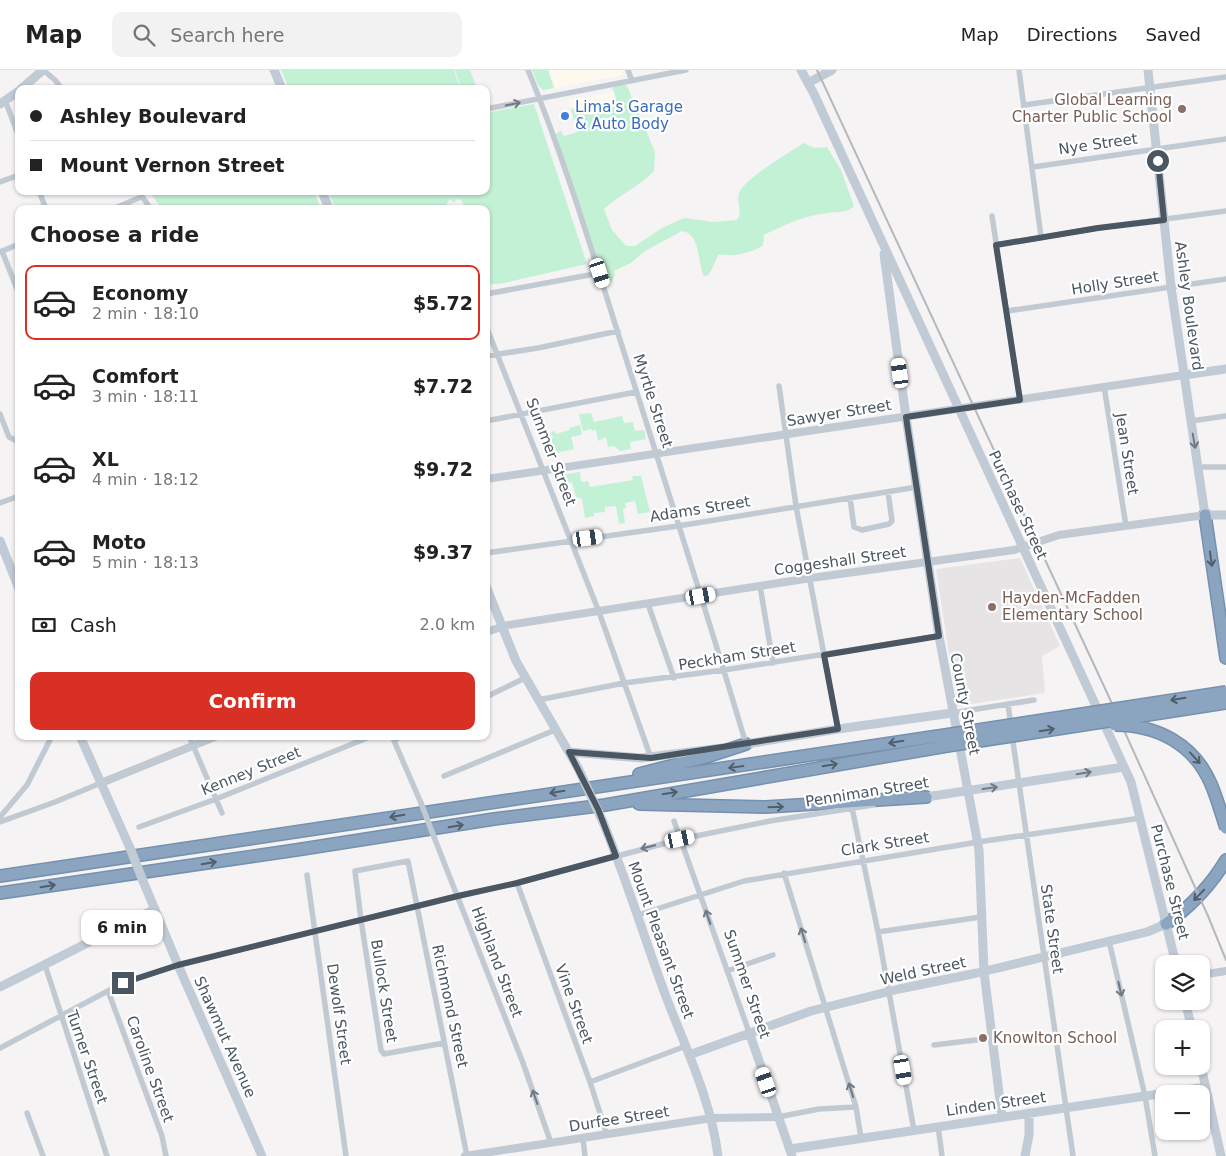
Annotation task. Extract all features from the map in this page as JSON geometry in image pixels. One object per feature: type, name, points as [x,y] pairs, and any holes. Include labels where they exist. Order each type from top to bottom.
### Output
[{"type":"highway","points":[[1205,515],[1226,658]]},
{"type":"highway","points":[[0,893],[605,805],[946,740],[1226,692]]},
{"type":"highway","points":[[0,876],[596,786],[946,740],[1068,727],[1226,703]]},
{"type":"highway","points":[[1068,727],[1134,726],[1156,731],[1175,741],[1195,758],[1206,774],[1226,828]]},
{"type":"highway","points":[[596,786],[691,761],[746,744]]},
{"type":"highway","points":[[605,805],[669,804],[766,807],[926,797]]},
{"type":"highway","points":[[1166,924],[1187,908],[1202,893],[1226,860]]},
{"type":"main road","points":[[26,85],[43,70]]},
{"type":"main road","points":[[274,70],[280,85]]},
{"type":"main road","name":"Purchase Street","points":[[801,70],[906,292],[1133,786],[1174,955]]},
{"type":"main road","points":[[808,83],[832,70]]},
{"type":"main road","name":"Ashley Boulevard","points":[[1148,70],[1171,287],[1205,515]]},
{"type":"main road","points":[[3,102],[15,94]]},
{"type":"main road","name":"County Street","points":[[884,247],[906,417],[939,636],[981,864],[984,972],[1002,1117]]},
{"type":"main road","points":[[890,296],[906,292]]},
{"type":"main road","name":"Sawyer Street","points":[[1184,375],[1226,369]]},
{"type":"main road","name":"Coggeshall Street","points":[[1205,515],[1226,515]]},
{"type":"main road","points":[[0,541],[15,576]]},
{"type":"main road","name":"Mount Pleasant Street","points":[[490,597],[501,627],[525,678],[578,768],[603,822],[712,1118],[718,1156]]},
{"type":"main road","points":[[569,752],[651,758],[838,729],[952,714]]},
{"type":"main road","name":"Shawmut Avenue","points":[[82,740],[262,1156]]},
{"type":"main road","name":"Penniman Street","points":[[926,797],[1124,767]]},
{"type":"main road","points":[[0,987],[155,909]]},
{"type":"main road","name":"Weld Street","points":[[687,1051],[825,1007],[984,972],[1153,930],[1166,924]]},
{"type":"main road","name":"Summer Street","points":[[749,1032],[791,1152]]},
{"type":"main road","name":"Linden Street","points":[[791,1152],[861,1138],[1155,1095]]},
{"type":"main road","points":[[1210,1105],[1221,1156]]},
{"type":"main road","points":[[1025,1156],[1029,1134],[1029,1113]]},
{"type":"street","points":[[43,70],[59,85]]},
{"type":"street","name":"Myrtle Street","points":[[528,70],[540,99],[600,273],[636,392],[658,455],[678,526],[746,744]]},
{"type":"street","points":[[628,70],[632,81]]},
{"type":"street","points":[[490,108],[686,70]]},
{"type":"street","points":[[1019,70],[1041,237]]},
{"type":"street","points":[[1024,105],[1226,78]]},
{"type":"street","points":[[3,102],[15,128]]},
{"type":"street","name":"Nye Street","points":[[1033,167],[1226,139]]},
{"type":"street","points":[[0,182],[15,176]]},
{"type":"street","points":[[121,205],[137,195]]},
{"type":"street","points":[[140,195],[148,205]]},
{"type":"street","points":[[996,245],[1226,211]]},
{"type":"street","points":[[992,216],[1020,400]]},
{"type":"street","points":[[15,246],[1,251],[15,284]]},
{"type":"street","points":[[490,293],[600,273]]},
{"type":"street","name":"Holly Street","points":[[1007,311],[1226,279]]},
{"type":"street","points":[[490,355],[538,348],[618,331]]},
{"type":"street","name":"Summer Street","points":[[490,335],[599,612],[651,758]]},
{"type":"street","name":"Sawyer Street","points":[[490,478],[786,436],[1184,375]]},
{"type":"street","points":[[779,386],[796,506],[838,729]]},
{"type":"street","name":"Jean Street","points":[[1104,386],[1126,526]]},
{"type":"street","points":[[490,420],[636,392]]},
{"type":"street","points":[[0,414],[9,437],[15,440]]},
{"type":"street","points":[[1191,421],[1226,416]]},
{"type":"street","points":[[1199,467],[1226,467]]},
{"type":"street","name":"Adams Street","points":[[490,552],[678,526],[917,487]]},
{"type":"street","points":[[850,498],[854,527],[862,530],[889,524],[892,521],[888,492]]},
{"type":"street","points":[[0,503],[15,497]]},
{"type":"street","name":"Coggeshall Street","points":[[490,631],[501,627],[811,578],[1023,549],[1054,536],[1205,515]]},
{"type":"street","points":[[760,586],[773,663]]},
{"type":"street","points":[[648,604],[674,678]]},
{"type":"street","name":"Peckham Street","points":[[538,700],[624,683],[674,678],[939,636]]},
{"type":"street","points":[[490,695],[525,678]]},
{"type":"street","points":[[952,714],[1034,700]]},
{"type":"street","name":"State Street","points":[[1008,704],[1073,1156]]},
{"type":"street","points":[[444,776],[555,730]]},
{"type":"street","points":[[0,817],[29,781],[50,740]]},
{"type":"street","points":[[191,740],[222,813]]},
{"type":"street","points":[[0,822],[55,802],[206,740]]},
{"type":"street","name":"Kenney Street","points":[[139,827],[216,799],[362,740]]},
{"type":"street","name":"Highland Street","points":[[394,740],[458,896],[523,1063],[551,1143]]},
{"type":"street","name":"Penniman Street","points":[[0,1048],[108,991],[136,978],[178,965],[517,883],[680,839],[770,821],[926,797]]},
{"type":"street","points":[[852,808],[878,932],[914,1130]]},
{"type":"street","name":"Clark Street","points":[[638,916],[744,881],[784,873],[1141,818]]},
{"type":"street","name":"Summer Street","points":[[674,822],[749,1032]]},
{"type":"street","name":"Bullock Street","points":[[408,861],[355,871],[380,1050],[384,1054],[444,1042]]},
{"type":"street","name":"Richmond Street","points":[[408,861],[466,1156]]},
{"type":"street","points":[[784,873],[856,1107],[861,1138]]},
{"type":"street","name":"Dewolf Street","points":[[307,876],[346,1156]]},
{"type":"street","name":"Vine Street","points":[[517,883],[590,1082],[607,1134]]},
{"type":"street","points":[[878,932],[981,917]]},
{"type":"street","points":[[1109,941],[1145,1096],[1156,1156]]},
{"type":"street","points":[[727,971],[772,955]]},
{"type":"street","name":"Turner Street","points":[[45,965],[107,1156]]},
{"type":"street","points":[[1210,974],[1226,971]]},
{"type":"street","name":"Caroline Street","points":[[108,991],[162,1136],[166,1156]]},
{"type":"street","points":[[934,1045],[992,1038]]},
{"type":"street","points":[[590,1082],[687,1051]]},
{"type":"street","points":[[778,1116],[819,1109],[856,1107]]},
{"type":"street","points":[[27,1113],[43,1156]]},
{"type":"street","name":"Durfee Street","points":[[466,1156],[712,1118],[778,1116]]},
{"type":"street","points":[[938,1126],[942,1156]]},
{"type":"street","points":[[583,1139],[585,1156]]},
{"type":"shaded area","points":[[549,70],[622,70],[623,75],[555,88]]},
{"type":"shaded area","points":[[613,92],[614,100],[612,104],[592,113],[582,107],[570,107],[568,100]]},
{"type":"shaded area","name":"Hayden-McFadden Elementary School","points":[[1020,558],[1060,646],[1042,656],[1045,693],[957,706],[936,569]]},
{"type":"green space","points":[[281,70],[454,70],[459,85],[287,85]]},
{"type":"green space","points":[[455,70],[470,70],[476,85],[460,85]]},
{"type":"green space","points":[[532,70],[548,70],[554,88],[543,90],[538,85]]},
{"type":"green space","points":[[617,85],[626,85],[628,88],[655,152],[654,171],[604,209],[612,230],[626,246],[635,246],[662,228],[684,218],[714,222],[737,220],[739,217],[738,196],[742,187],[768,166],[804,143],[814,148],[827,147],[841,170],[854,206],[845,211],[819,214],[787,224],[764,235],[761,247],[746,253],[718,255],[707,276],[704,276],[698,249],[692,237],[682,231],[645,251],[631,263],[614,271],[615,275],[612,281],[605,281],[555,134],[561,131],[564,136],[578,132],[571,109],[590,115],[613,106],[616,100],[612,88]]},
{"type":"green space","points":[[534,104],[587,264],[490,285],[490,205],[464,205],[461,200],[458,199],[454,202],[450,199],[446,205],[334,205],[330,195],[490,195],[490,112]]},
{"type":"green space","points":[[152,195],[316,195],[319,205],[159,205]]},
{"type":"green space","points":[[591,413],[594,422],[622,416],[624,423],[633,422],[635,431],[644,430],[646,439],[630,442],[631,449],[620,451],[614,446],[608,447],[606,437],[598,441],[596,430],[583,431],[579,414]]},
{"type":"green space","points":[[580,425],[582,435],[571,437],[574,449],[557,453],[555,445],[550,446],[549,440],[553,438],[551,432],[555,431],[556,434]]},
{"type":"green space","points":[[580,472],[581,482],[588,481],[590,487],[633,480],[632,476],[641,476],[650,512],[638,514],[635,501],[625,503],[626,508],[623,509],[625,523],[619,524],[616,506],[605,507],[605,512],[594,513],[594,516],[585,518],[582,499],[576,497],[572,482],[558,484],[554,476]]},
{"type":"railway","points":[[817,70],[1109,697],[1226,960]]},
{"type":"place","name":"Global Learning Charter Public School","points":[[1182,109]]},
{"type":"place","name":"Lima's Garage & Auto Body","points":[[565,116]]},
{"type":"place","name":"Hayden-McFadden Elementary School","points":[[992,607]]},
{"type":"place","name":"Knowlton School","points":[[983,1038]]},
{"type":"route","points":[[123,983],[178,965],[517,883],[616,856],[598,809],[569,752],[651,758],[838,729],[824,655],[939,636],[906,417],[1020,400],[996,245],[1098,228],[1164,220],[1158,161]]}]
